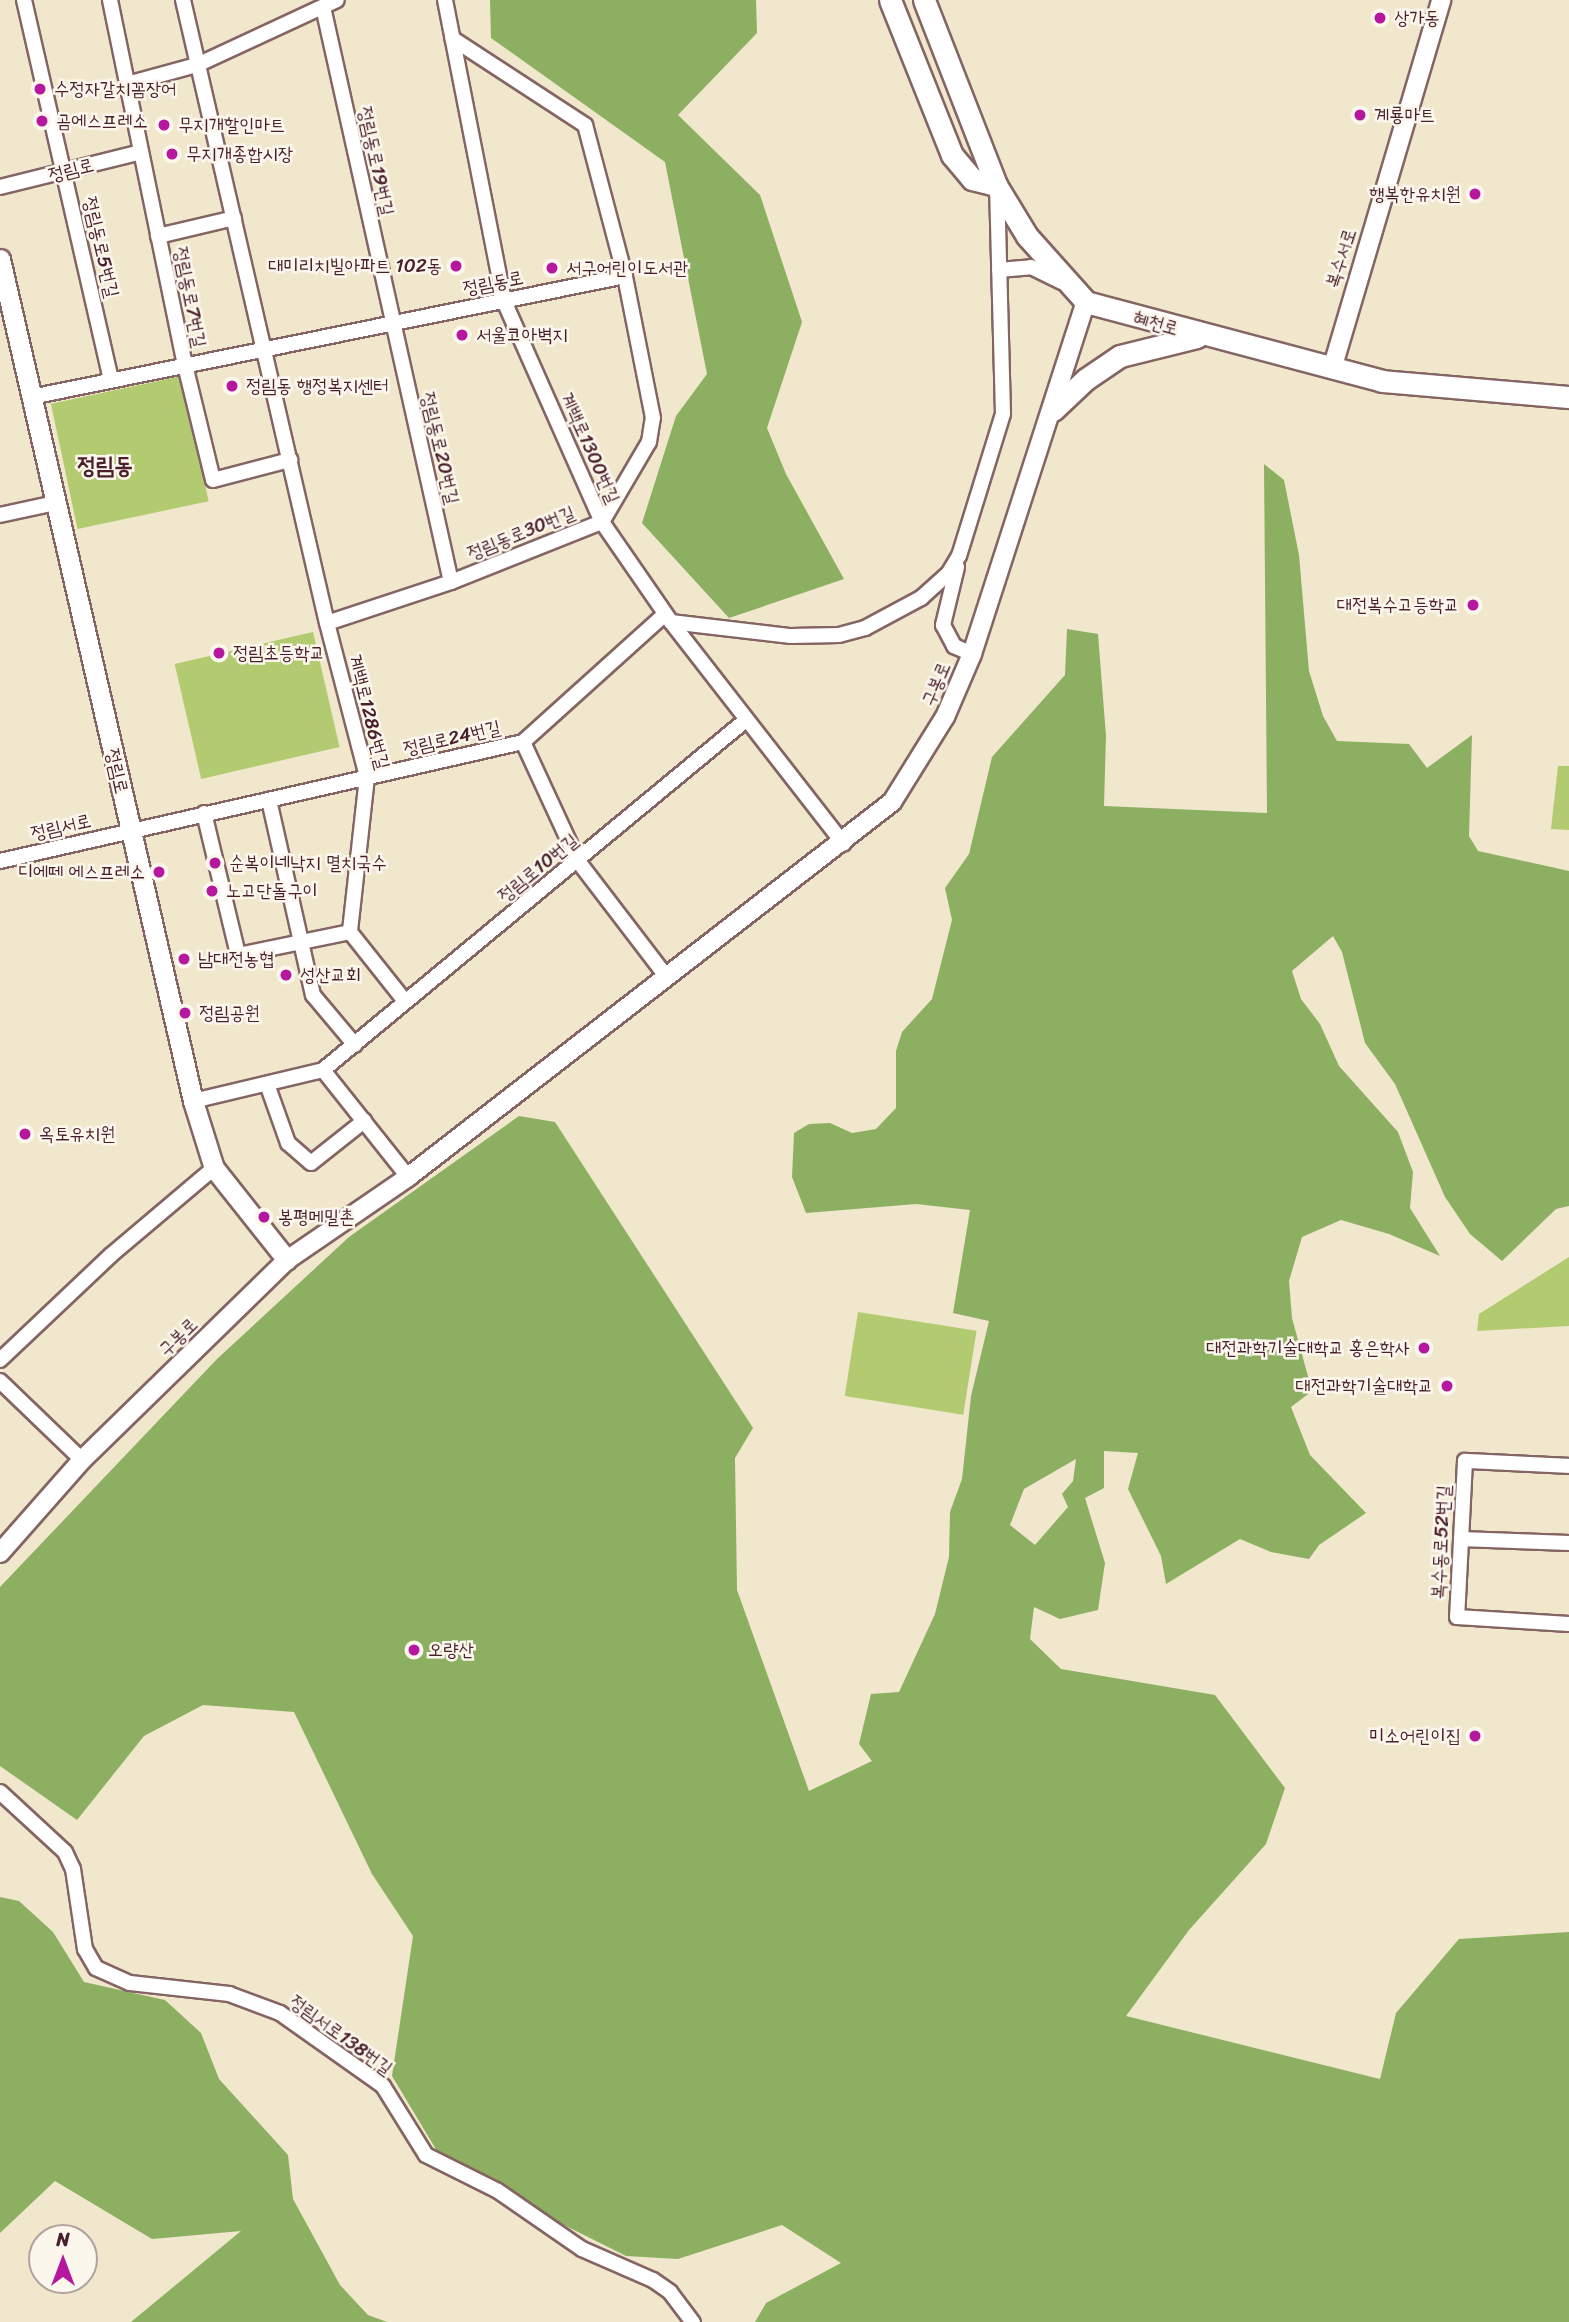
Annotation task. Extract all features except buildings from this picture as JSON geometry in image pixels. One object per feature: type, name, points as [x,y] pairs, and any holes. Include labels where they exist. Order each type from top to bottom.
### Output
[{"type":"main road","points":[[890,0],[952,155],[972,179],[996,185]]},
{"type":"main road","points":[[924,0],[996,185],[1027,236],[1079,295]]},
{"type":"main road","name":"정림로","points":[[0,259],[193,1101],[214,1168],[287,1259]]},
{"type":"main road","name":"혜천로","points":[[1079,295],[1200,336],[1382,381],[1569,397]]},
{"type":"main road","points":[[1053,410],[1086,379],[1120,356],[1200,336]]},
{"type":"street","name":"정림동로5번길","points":[[24,0],[111,380]]},
{"type":"street","name":"정림동로7번길","points":[[110,0],[185,365]]},
{"type":"street","name":"계백로1286번길","points":[[183,0],[327,623],[367,777],[350,932]]},
{"type":"street","points":[[127,84],[197,65],[337,0]]},
{"type":"street","name":"계백로1300번길","points":[[445,0],[504,301],[602,522],[668,618],[844,844]]},
{"type":"street","name":"복수서로","points":[[1332,369],[1441,0]]},
{"type":"street","name":"정림동로19번길","points":[[323,7],[392,323]]},
{"type":"street","points":[[453,39],[585,125],[625,276]]},
{"type":"street","name":"정림로","points":[[0,187],[141,152]]},
{"type":"street","points":[[972,654],[954,646],[943,625],[959,556],[1003,414],[996,185]]},
{"type":"street","name":"정림동로7번길","points":[[158,236],[233,218]]},
{"type":"street","points":[[999,270],[1031,267],[1079,295]]},
{"type":"street","name":"정림동로","points":[[31,397],[625,276]]},
{"type":"street","name":"정림동로30번길","points":[[327,623],[451,582],[602,522],[649,442],[653,418],[625,276]]},
{"type":"street","name":"구봉로","points":[[0,1553],[82,1460],[287,1259],[408,1177],[666,976],[844,844],[892,802],[921,760],[972,654],[1053,410],[1079,295]]},
{"type":"street","name":"정림동로20번길","points":[[392,323],[451,582]]},
{"type":"street","points":[[185,365],[214,480],[290,460]]},
{"type":"street","points":[[0,515],[55,503]]},
{"type":"street","points":[[668,618],[791,636],[839,635],[864,628],[921,598],[948,574],[959,556]]},
{"type":"street","name":"정림로24번길","points":[[131,831],[523,742],[668,618]]},
{"type":"street","name":"정림로10번길","points":[[193,1101],[323,1070],[404,1000],[578,861],[746,720]]},
{"type":"street","points":[[523,742],[578,861],[666,976]]},
{"type":"street","points":[[269,800],[313,995],[355,1045]]},
{"type":"street","points":[[204,813],[238,955],[350,932],[404,1000]]},
{"type":"street","name":"정림서로","points":[[0,861],[131,831]]},
{"type":"street","points":[[323,1070],[408,1177]]},
{"type":"street","points":[[267,1084],[288,1143],[311,1163],[364,1121]]},
{"type":"street","points":[[0,1360],[111,1255],[214,1168]]},
{"type":"street","points":[[0,1381],[82,1460]]},
{"type":"street","name":"복수동로52번길","points":[[1569,1466],[1465,1461],[1457,1617],[1569,1624]]},
{"type":"street","points":[[1461,1539],[1569,1543]]},
{"type":"street","name":"정림서로138번길","points":[[0,1793],[65,1852],[73,1869],[85,1949],[96,1968],[130,1983],[229,1994],[280,2013],[383,2086],[426,2155],[498,2191],[582,2249],[653,2280],[670,2292],[693,2322]]},
{"type":"green space","points":[[490,0],[756,0],[757,33],[678,115],[760,195],[802,322],[767,428],[786,474],[844,579],[729,618],[642,523],[676,416],[707,374],[665,162],[491,38]]},
{"type":"green space","points":[[182,376],[209,501],[78,529],[51,404]]},
{"type":"green space","points":[[1264,464],[1284,480],[1299,555],[1309,671],[1323,716],[1337,741],[1409,744],[1427,768],[1472,735],[1469,836],[1478,851],[1569,871],[1569,1206],[1556,1209],[1502,1261],[1470,1234],[1445,1197],[1395,1084],[1365,1043],[1342,952],[1333,936],[1292,971],[1301,999],[1320,1024],[1339,1066],[1398,1132],[1413,1172],[1410,1208],[1440,1256],[1389,1234],[1341,1220],[1302,1237],[1289,1281],[1292,1318],[1312,1391],[1291,1407],[1310,1455],[1366,1513],[1319,1545],[1309,1559],[1271,1552],[1240,1539],[1166,1584],[1161,1556],[1128,1489],[1138,1453],[1104,1451],[1104,1488],[1085,1498],[1105,1563],[1098,1610],[1060,1619],[1034,1607],[1030,1639],[1061,1669],[1215,1695],[1285,1788],[1266,1844],[1189,1930],[1126,2016],[1380,2079],[1396,2013],[1459,1939],[1569,1932],[1569,2322],[755,2322],[766,2303],[841,2263],[782,2225],[678,2259],[626,2256],[446,2166],[392,2076],[413,1936],[372,1874],[294,1712],[203,1705],[144,1736],[77,1820],[0,1766],[0,1587],[217,1359],[349,1237],[519,1116],[555,1122],[753,1428],[735,1458],[737,1590],[809,1791],[872,1761],[859,1744],[871,1694],[899,1692],[935,1614],[949,1557],[950,1512],[962,1479],[971,1396],[989,1321],[953,1313],[970,1210],[916,1204],[806,1213],[792,1177],[794,1133],[809,1124],[830,1123],[852,1133],[876,1129],[896,1108],[896,1051],[902,1032],[932,999],[952,920],[945,888],[969,854],[992,757],[1065,675],[1067,629],[1098,634],[1106,736],[1104,806],[1267,813]],"holes":[[[1076,1459],[1073,1481],[1062,1494],[1068,1507],[1035,1545],[1010,1525],[1024,1489]]]},
{"type":"green space","points":[[313,632],[340,747],[201,779],[175,664]]},
{"type":"green space","points":[[1558,766],[1569,766],[1569,830],[1551,829]]},
{"type":"green space","points":[[1569,1257],[1569,1326],[1477,1331],[1479,1314]]},
{"type":"green space","points":[[858,1312],[977,1331],[963,1415],[845,1396]]},
{"type":"green space","points":[[0,1897],[19,1901],[53,1932],[84,1982],[165,2000],[201,2033],[219,2079],[288,2155],[293,2199],[340,2285],[368,2315],[387,2322],[131,2322],[241,2231],[152,2239],[55,2181],[0,2233]]},
{"type":"place","name":"상가동","points":[[1380,18]]},
{"type":"place","name":"수정자갈치꼼장어","points":[[40,89]]},
{"type":"place","name":"계룡마트","points":[[1360,115]]},
{"type":"place","name":"곰에스프레소","points":[[42,121]]},
{"type":"place","name":"무지개할인마트","points":[[164,125]]},
{"type":"place","name":"무지개종합시장","points":[[172,154]]},
{"type":"place","name":"행복한유치원","points":[[1475,194]]},
{"type":"place","name":"대미리치빌아파트 102동","points":[[456,266]]},
{"type":"place","name":"서구어린이도서관","points":[[552,268]]},
{"type":"place","name":"서울코아벽지","points":[[462,335]]},
{"type":"place","name":"정림동 행정복지센터","points":[[232,386]]},
{"type":"place","name":"대전복수고등학교","points":[[1473,605]]},
{"type":"place","name":"정림초등학교","points":[[219,653]]},
{"type":"place","name":"순복이네낙지 멸치국수","points":[[215,863]]},
{"type":"place","name":"디에떼 에스프레소","points":[[159,872]]},
{"type":"place","name":"노고단돌구이","points":[[212,891]]},
{"type":"place","name":"남대전농협","points":[[184,959]]},
{"type":"place","name":"성산교회","points":[[286,975]]},
{"type":"place","name":"정림공원","points":[[185,1013]]},
{"type":"place","name":"옥토유치원","points":[[25,1134]]},
{"type":"place","name":"봉평메밀촌","points":[[264,1217]]},
{"type":"place","name":"대전과학기술대학교 홍은학사","points":[[1424,1348]]},
{"type":"place","name":"대전과학기술대학교","points":[[1447,1386]]},
{"type":"place","name":"오량산","points":[[414,1650]]},
{"type":"place","name":"미소어린이집","points":[[1475,1736]]},
{"type":"district","name":"정림동","points":[[105,466]]}]
